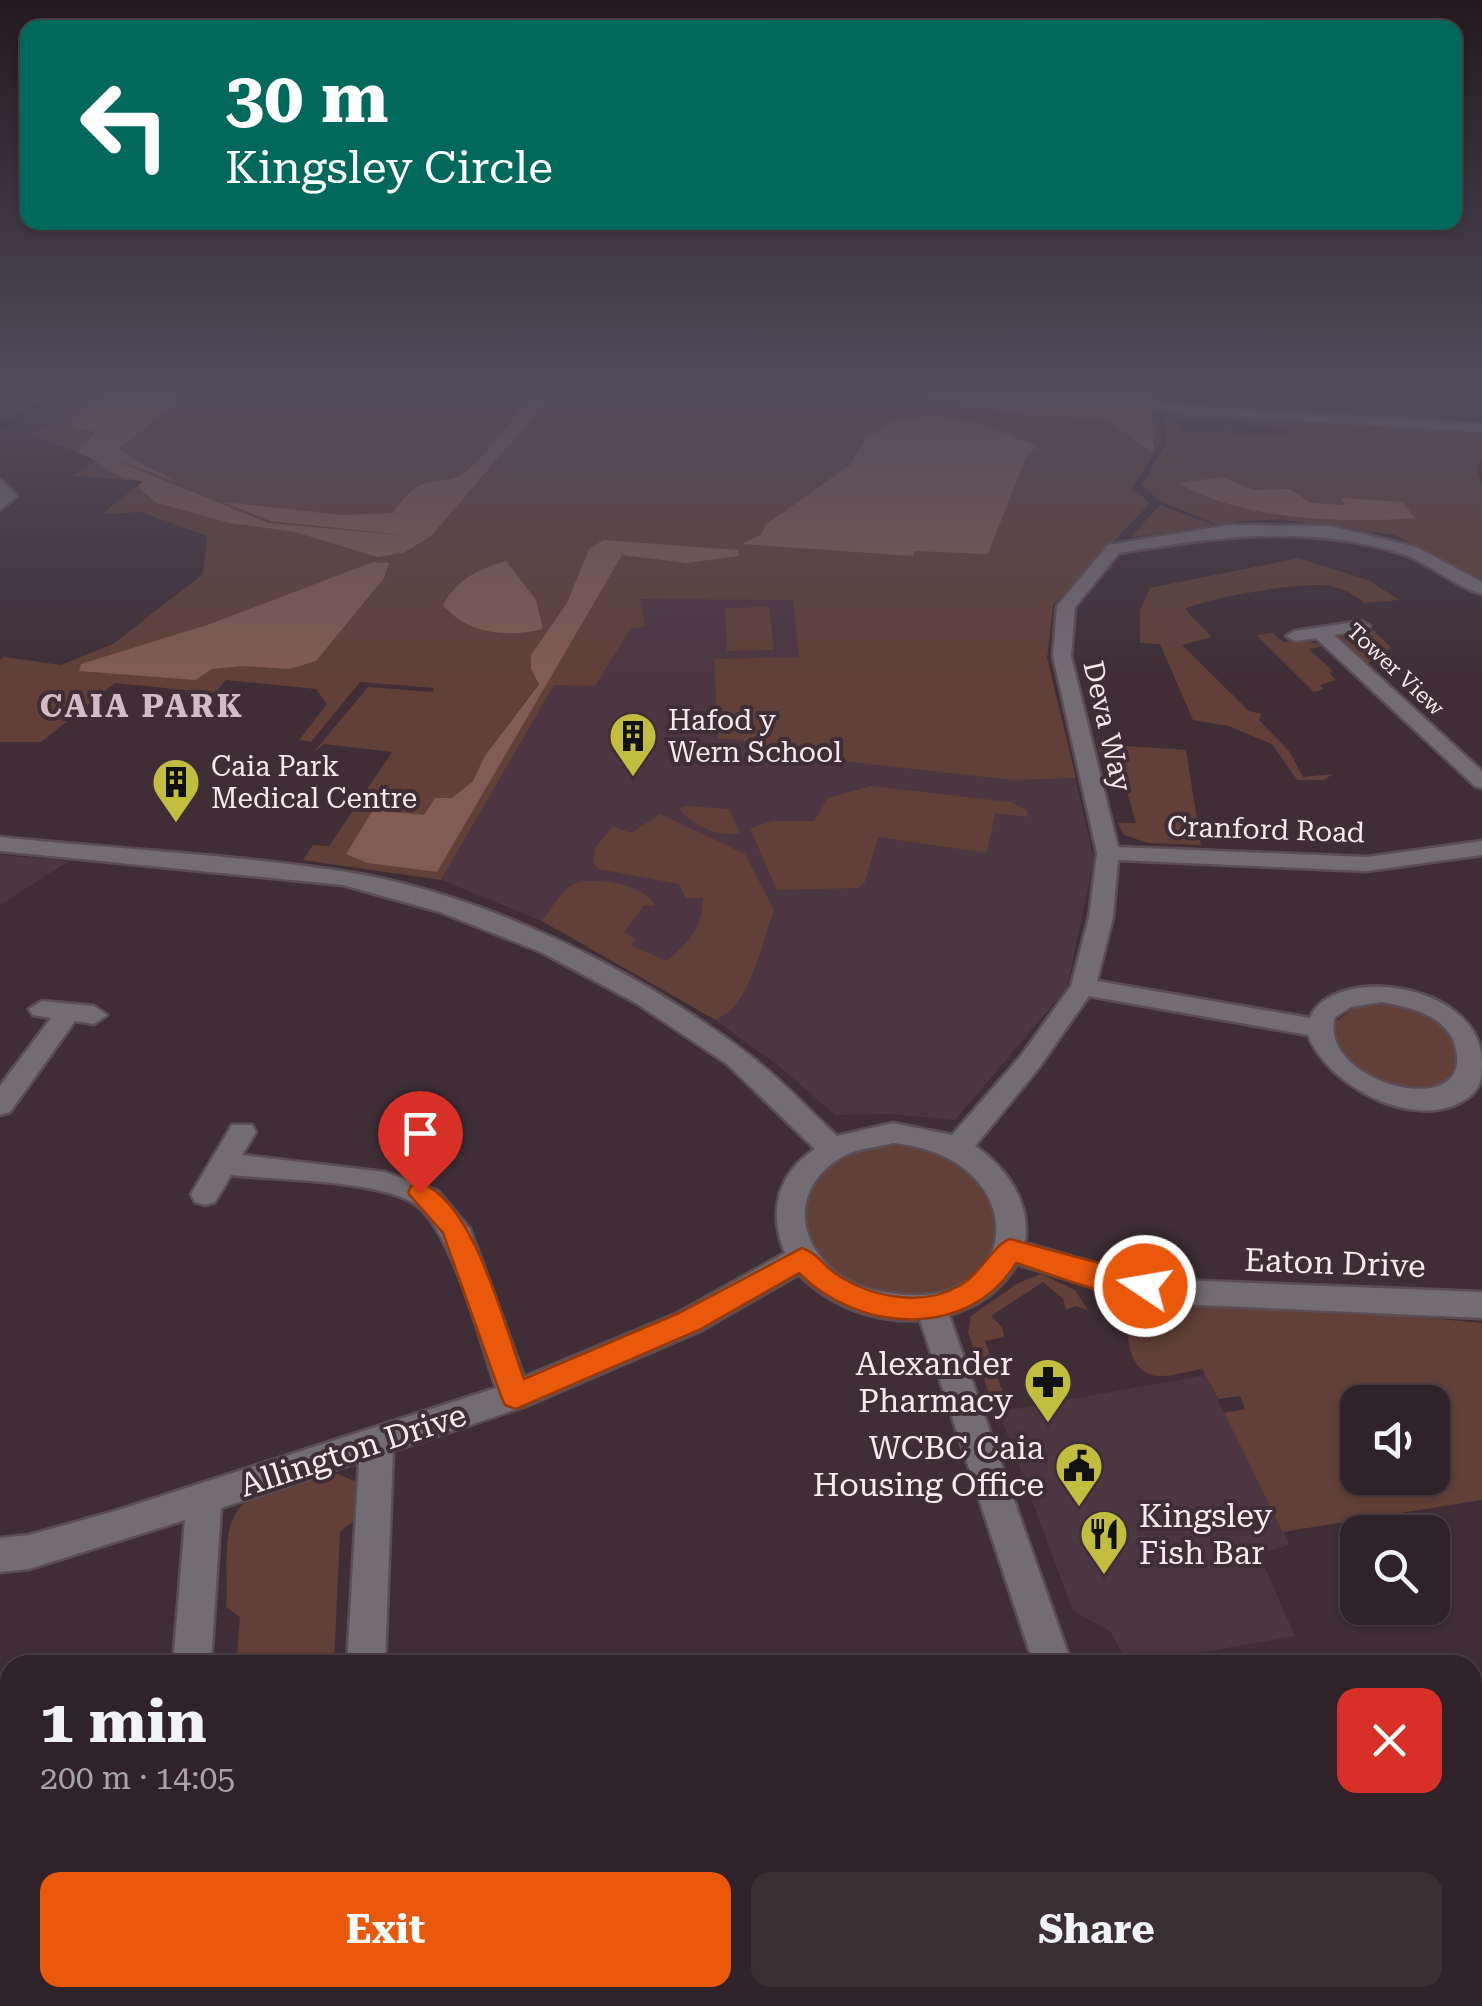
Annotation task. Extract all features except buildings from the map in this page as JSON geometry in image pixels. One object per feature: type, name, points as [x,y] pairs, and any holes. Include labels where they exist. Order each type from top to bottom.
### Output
[{"type":"street","name":"Deva Way","points":[[956,1148],[1029,1062],[1083,988],[1101,917],[1108,852],[1062,656],[1066,606],[1114,550],[1228,530],[1331,531],[1410,551],[1482,590]]},
{"type":"street","name":"Tower View","points":[[1295,636],[1362,626]]},
{"type":"street","name":"Tower View","points":[[1322,633],[1482,782]]},
{"type":"street","points":[[0,844],[343,878],[399,890],[510,927],[603,973],[739,1060],[831,1147]]},
{"type":"street","name":"Cranford Road","points":[[1108,852],[1367,864],[1482,848]]},
{"type":"street","points":[[1083,988],[1318,1028]]},
{"type":"street","points":[[1382,994],[1409,998],[1434,1008],[1472,1039],[1480,1057],[1479,1073],[1469,1087],[1452,1096],[1402,1098],[1375,1090],[1342,1070],[1322,1044],[1318,1028],[1324,1012],[1338,1001],[1382,994]]},
{"type":"street","points":[[0,1105],[82,1013],[42,1008]]},
{"type":"street","points":[[205,1194],[242,1132]]},
{"type":"street","points":[[860,1136],[926,1136],[956,1148],[984,1167],[1004,1192],[1014,1221],[1010,1250],[994,1276],[966,1296],[931,1307],[893,1308],[857,1299],[825,1282],[802,1258],[789,1234],[787,1208],[802,1173],[831,1147],[860,1136]]},
{"type":"street","points":[[222,1164],[389,1184],[420,1193],[442,1210],[456,1229],[516,1396]]},
{"type":"street","name":"Eaton Drive","points":[[1010,1250],[1111,1280],[1178,1292],[1482,1305]]},
{"type":"street","name":"Allington Drive","points":[[0,1555],[29,1552],[516,1396],[689,1322],[802,1258]]},
{"type":"street","points":[[931,1307],[1050,1655]]},
{"type":"street","points":[[366,1655],[377,1442]]},
{"type":"street","points":[[193,1655],[204,1498]]},
{"type":"shaded area","points":[[134,489],[1133,489],[1150,503],[1053,605],[1047,658],[1076,778],[1013,780],[770,753],[765,743],[718,738],[714,659],[799,657],[793,600],[640,599],[645,627],[631,628],[595,686],[554,685],[441,880],[303,860],[313,845],[329,846],[358,803],[368,809],[373,800],[361,798],[392,752],[324,744],[313,753],[368,687],[433,692],[434,688],[360,682],[311,742],[299,740],[327,704],[316,689],[226,680],[215,693],[115,683],[41,742],[0,742],[0,660],[4,657],[61,665],[113,644],[203,574],[207,536],[141,512],[102,514]],"holes":[[[539,683],[546,685],[437,871],[452,798],[473,781],[484,757]]]},
{"type":"shaded area","points":[[140,489],[184,489],[268,523],[421,537],[271,521],[223,502],[342,515],[393,513],[414,489],[472,489],[431,536],[403,553],[377,557],[295,532],[230,523],[157,503]]},
{"type":"shaded area","points":[[817,489],[1014,489],[988,554],[915,551],[913,556],[742,544],[761,535],[765,525]]},
{"type":"shaded area","points":[[1146,489],[1482,489],[1482,580],[1395,535],[1278,519],[1240,521],[1224,527],[1160,501]]},
{"type":"shaded area","points":[[1190,489],[1290,489],[1311,503],[1345,505],[1341,499],[1345,498],[1402,502],[1415,518],[1293,517]]},
{"type":"shaded area","points":[[1160,505],[1218,527],[1131,537]]},
{"type":"shaded area","points":[[604,540],[738,550],[739,556],[687,563],[622,555],[437,872],[367,863],[346,854],[373,810],[424,815],[435,798],[452,798],[473,781],[484,757],[539,684],[531,669],[531,655],[567,603],[589,549]]},
{"type":"shaded area","points":[[627,558],[1053,605],[1047,658],[1094,859],[1067,988],[955,1120],[890,1114],[835,1115],[780,1067],[714,1019],[542,921],[441,880]]},
{"type":"shaded area","points":[[1299,558],[1370,581],[1399,600],[1365,603],[1341,589],[1318,585],[1235,595],[1185,609],[1212,637],[1182,645],[1249,711],[1261,714],[1259,720],[1289,751],[1303,777],[1333,774],[1324,780],[1297,780],[1272,744],[1228,726],[1193,720],[1160,644],[1140,643],[1140,610],[1150,588]]},
{"type":"shaded area","points":[[506,561],[536,600],[543,629],[502,633],[476,628],[443,605],[469,576]]},
{"type":"shaded area","points":[[373,562],[389,563],[384,578],[316,661],[289,669],[212,669],[195,680],[79,671],[81,664],[210,624]]},
{"type":"shaded area","points":[[769,607],[774,650],[727,651],[725,608]]},
{"type":"shaded area","points":[[1373,630],[1391,647],[1365,666],[1338,638]]},
{"type":"shaded area","points":[[1273,633],[1283,642],[1306,640],[1324,646],[1309,649],[1333,671],[1329,673],[1336,680],[1320,685],[1324,689],[1314,692],[1256,635]]},
{"type":"shaded area","points":[[1097,744],[1186,750],[1201,845],[1148,843],[1124,835],[1118,823],[1136,823],[1116,754],[1100,752]]},
{"type":"shaded area","points":[[871,786],[1010,802],[1027,810],[1028,817],[995,813],[987,853],[878,837],[865,882],[858,888],[777,890],[750,828],[772,821],[814,821],[828,798]]},
{"type":"shaded area","points":[[679,808],[729,809],[740,833],[724,834],[698,825]]},
{"type":"shaded area","points":[[660,814],[745,854],[774,910],[745,990],[726,1014],[714,1019],[542,921],[574,884],[594,881],[631,887],[655,906],[644,905],[624,932],[636,940],[631,945],[666,961],[674,955],[697,926],[703,898],[686,898],[679,884],[598,869],[593,862],[595,848],[613,826],[631,833]]},
{"type":"shaded area","points":[[0,855],[69,861],[0,905]]},
{"type":"shaded area","points":[[1375,1002],[1406,1006],[1440,1024],[1465,1060],[1450,1083],[1393,1085],[1357,1070],[1344,1058],[1336,1042],[1334,1023],[1357,1005]]},
{"type":"shaded area","points":[[889,1143],[948,1157],[966,1168],[990,1199],[995,1235],[989,1253],[978,1269],[955,1286],[910,1295],[870,1290],[838,1275],[816,1254],[804,1228],[804,1201],[817,1176],[845,1156]]},
{"type":"shaded area","points":[[1041,1274],[1075,1290],[1088,1310],[1075,1306],[1066,1310],[1063,1299],[1043,1282],[991,1316],[1002,1327],[1004,1337],[985,1341],[1007,1405],[994,1408],[968,1333],[971,1316],[1018,1283]]},
{"type":"shaded area","points":[[1157,1305],[1387,1314],[1482,1323],[1482,1500],[1389,1515],[1340,1515],[1340,1523],[1283,1532],[1224,1413],[1245,1409],[1240,1396],[1218,1399],[1202,1369],[1161,1376],[1142,1370],[1131,1353],[1133,1313]]},
{"type":"shaded area","points":[[1205,1375],[1290,1545],[1259,1554],[1295,1636],[1186,1655],[1123,1655],[1110,1631],[1073,1611],[999,1412]]},
{"type":"shaded area","points":[[335,1473],[357,1482],[354,1521],[340,1532],[334,1655],[237,1655],[240,1617],[226,1607],[232,1521],[249,1500],[262,1492]]},
{"type":"place","name":"Hafod y Wern School","points":[[633,778]]},
{"type":"place","name":"Caia Park Medical Centre","points":[[176,824]]},
{"type":"place","name":"Alexander Pharmacy","points":[[1048,1424]]},
{"type":"place","name":"WCBC Caia Housing Office","points":[[1079,1508]]},
{"type":"place","name":"Kingsley Fish Bar","points":[[1104,1576]]},
{"type":"district","name":"CAIA PARK","points":[[142,706]]},
{"type":"route","points":[[420,1193],[442,1210],[456,1229],[516,1396],[689,1322],[802,1258],[825,1282],[857,1299],[893,1308],[931,1307],[966,1296],[994,1276],[1010,1250],[1145,1286]]}]
